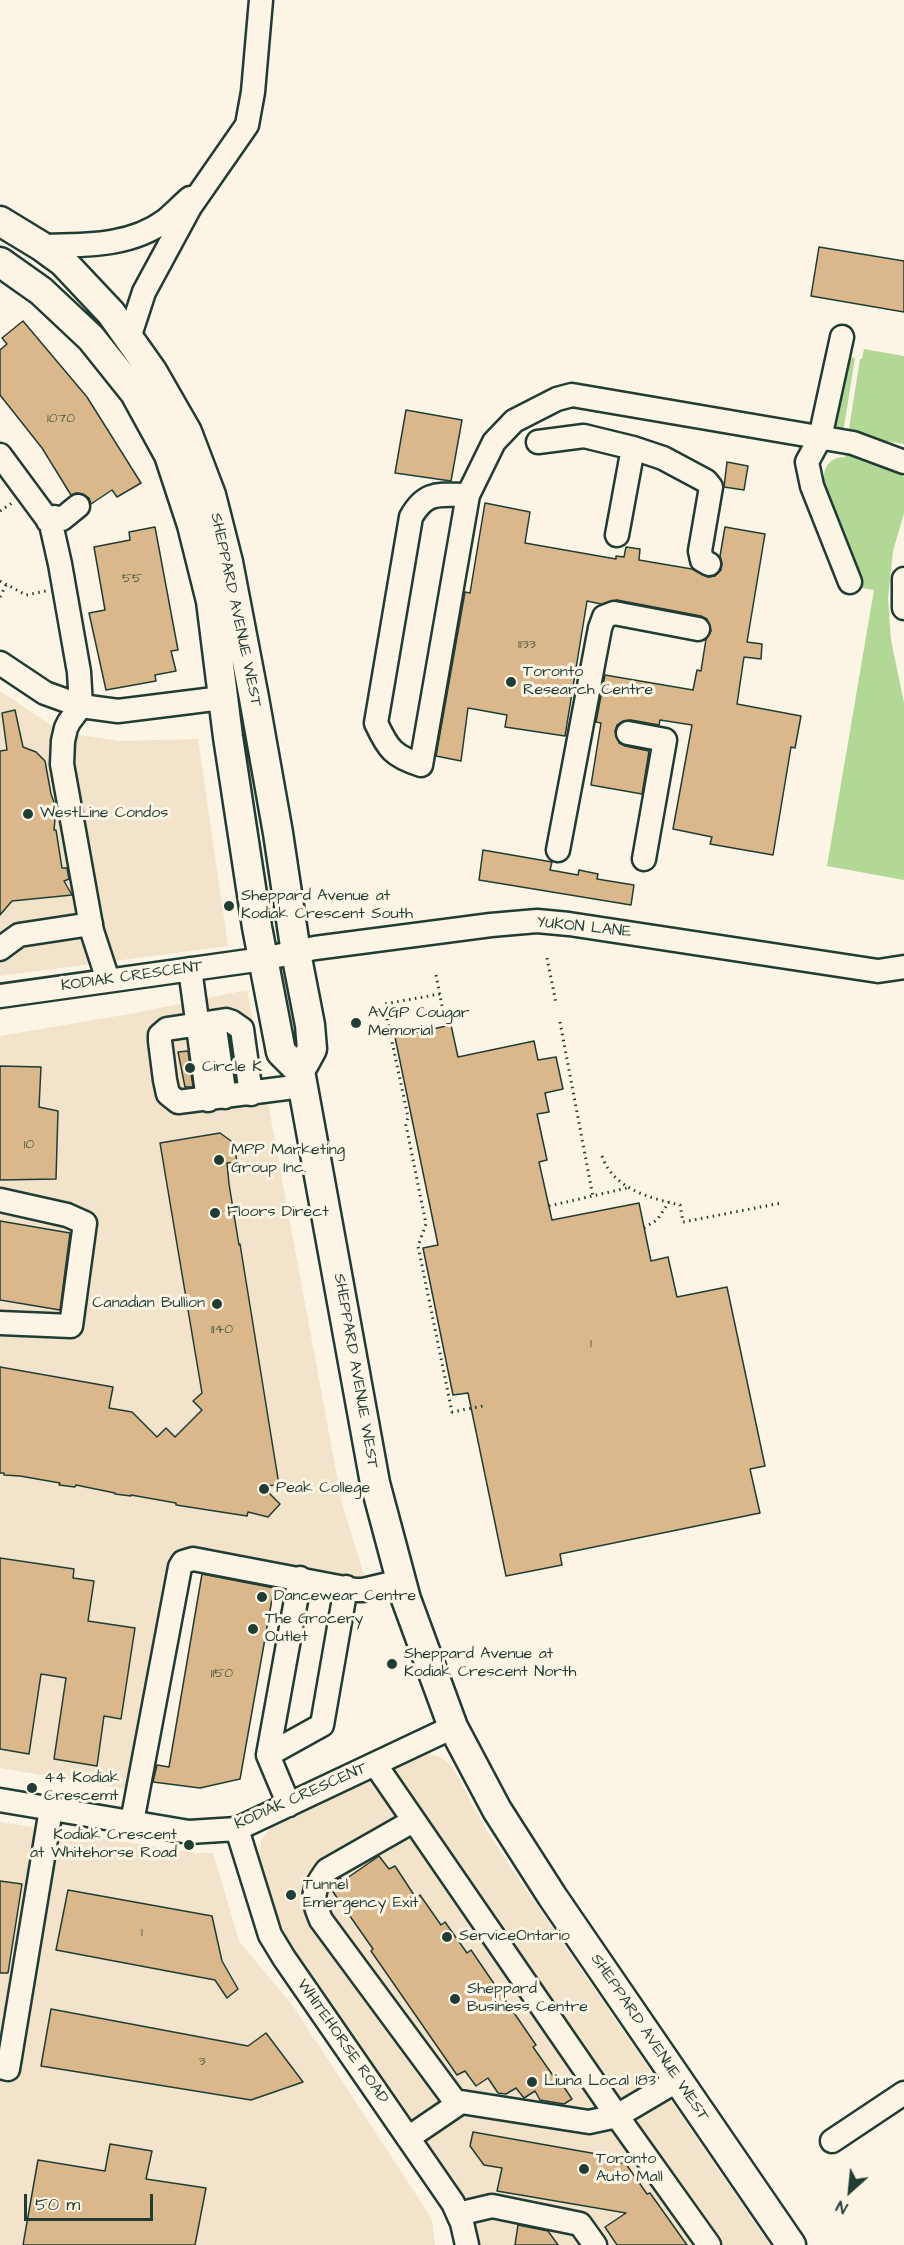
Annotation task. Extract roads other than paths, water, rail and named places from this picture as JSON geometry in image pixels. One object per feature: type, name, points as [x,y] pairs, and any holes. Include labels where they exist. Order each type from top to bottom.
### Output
[{"type":"main road","name":"SHEPPARD AVENUE WEST","points":[[0,221],[63,262],[111,313],[153,371],[187,432],[211,495],[228,562],[254,698],[310,1025],[312,1048],[301,1079]]},
{"type":"main road","name":"SHEPPARD AVENUE WEST","points":[[0,262],[41,291],[92,338],[135,393],[169,455],[192,525],[211,601],[222,698],[280,1053],[301,1079],[375,1483],[401,1581],[436,1686],[453,1727],[497,1810],[552,1896],[791,2245]]},
{"type":"street","points":[[41,246],[94,244],[134,237],[164,221],[202,187],[230,153],[247,125],[253,92],[261,0]]},
{"type":"street","points":[[129,338],[144,292],[202,187]]},
{"type":"street","points":[[842,337],[820,438],[807,462],[812,486],[850,582]]},
{"type":"street","points":[[468,495],[430,495],[418,505],[411,517],[376,723],[385,742],[401,758],[421,765],[468,495],[494,442],[514,421],[557,399],[572,395],[853,444],[904,462]]},
{"type":"street","points":[[538,442],[584,436],[663,458],[706,481],[711,487],[700,550],[702,560],[709,564]]},
{"type":"street","points":[[617,535],[633,448]]},
{"type":"street","points":[[0,455],[51,519],[79,672],[81,706],[69,722],[64,735],[62,764],[91,924],[108,981]]},
{"type":"street","points":[[51,519],[62,519],[75,502]]},
{"type":"street","points":[[904,579],[904,608]]},
{"type":"street","points":[[558,850],[584,705],[604,617],[614,613],[699,629]]},
{"type":"street","points":[[0,663],[45,693],[81,706],[118,711],[222,698]]},
{"type":"street","points":[[628,734],[665,740],[644,859]]},
{"type":"street","name":"YUKON LANE","points":[[263,959],[315,948],[537,921],[878,971],[904,967]]},
{"type":"street","points":[[0,949],[19,935],[91,924]]},
{"type":"street","name":"KODIAK CRESCENT","points":[[0,996],[263,959]]},
{"type":"street","points":[[190,969],[206,1023],[216,1099]]},
{"type":"street","points":[[275,1023],[242,1029],[232,1022],[167,1029],[163,1032],[160,1041],[168,1094],[178,1102],[216,1099],[250,1094],[301,1079]]},
{"type":"street","points":[[242,1029],[250,1094]]},
{"type":"street","points":[[0,1200],[67,1215],[86,1223],[71,1326],[0,1323]]},
{"type":"street","points":[[132,1822],[180,1567],[183,1562],[193,1559],[363,1590],[401,1581]]},
{"type":"street","points":[[289,1805],[268,1755],[300,1578]]},
{"type":"street","points":[[268,1755],[322,1725],[345,1587]]},
{"type":"street","name":"KODIAK CRESCENT","points":[[0,1800],[189,1832],[237,1829],[453,1727]]},
{"type":"street","points":[[375,1764],[617,2116],[709,2245]]},
{"type":"street","points":[[0,2067],[8,2069],[51,1809]]},
{"type":"street","points":[[413,1821],[327,1870],[319,1882],[313,1900],[321,1920],[457,2104]]},
{"type":"street","name":"WHITEHORSE ROAD","points":[[237,1829],[270,1935],[453,2202],[467,2245]]},
{"type":"street","points":[[408,2138],[460,2102],[589,2122],[617,2116],[678,2080]]},
{"type":"street","points":[[832,2141],[904,2093]]},
{"type":"street","points":[[458,2214],[492,2206],[580,2224],[595,2245]]},
{"type":"place","name":"Toronto Research Centre","points":[[511,682]]},
{"type":"place","name":"WestLine Condos","points":[[28,814]]},
{"type":"place","name":"Sheppard Avenue at Kodiak Crescent South","points":[[229,906]]},
{"type":"place","name":"AVGP Cougar Memorial","points":[[356,1023]]},
{"type":"place","name":"Circle K","points":[[190,1068]]},
{"type":"place","name":"MPP Marketing Group Inc.","points":[[219,1160]]},
{"type":"place","name":"Floors Direct","points":[[215,1213]]},
{"type":"place","name":"Canadian Bullion","points":[[217,1304]]},
{"type":"place","name":"Peak College","points":[[264,1489]]},
{"type":"place","name":"Dancewear Centre","points":[[262,1597]]},
{"type":"place","name":"The Grocery Outlet","points":[[253,1629]]},
{"type":"place","name":"Sheppard Avenue at Kodiak Crescent North","points":[[392,1664]]},
{"type":"place","name":"44 Kodiak Crescemt","points":[[32,1788]]},
{"type":"place","name":"Kodiak Crescent at Whitehorse Road","points":[[189,1845]]},
{"type":"place","name":"Tunnel Emergency Exit","points":[[291,1895]]},
{"type":"place","name":"ServiceOntario","points":[[447,1937]]},
{"type":"place","name":"Sheppard Business Centre","points":[[455,1999]]},
{"type":"place","name":"Liuna Local 183","points":[[532,2082]]},
{"type":"place","name":"Toronto Auto Mall","points":[[584,2169]]}]
